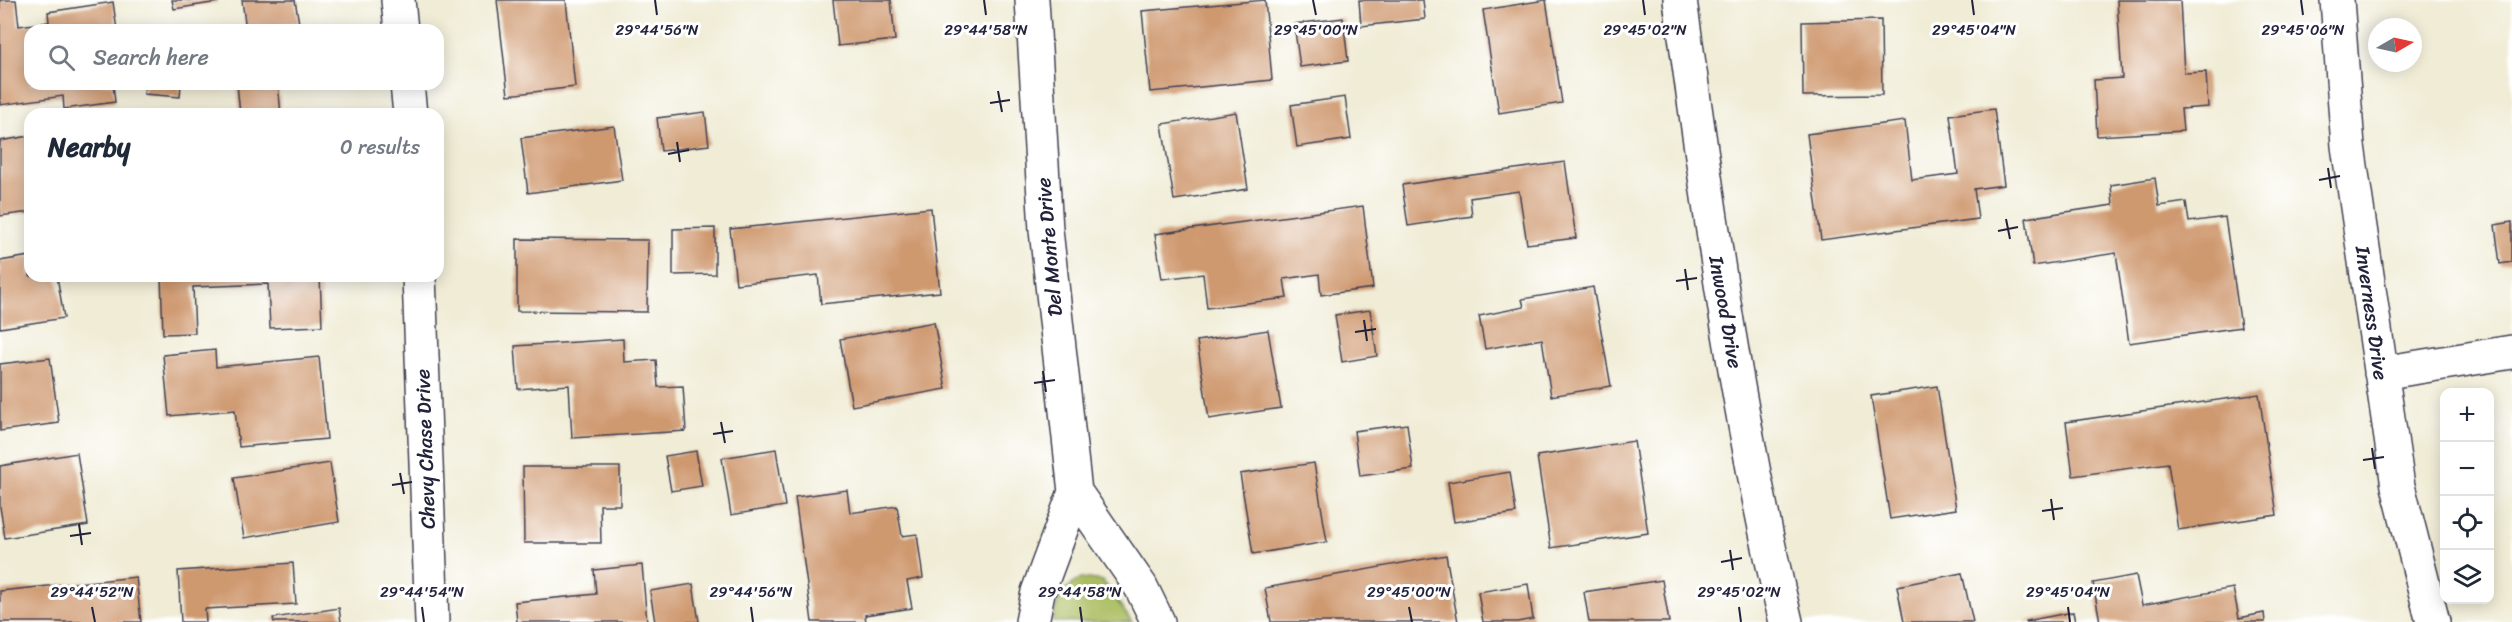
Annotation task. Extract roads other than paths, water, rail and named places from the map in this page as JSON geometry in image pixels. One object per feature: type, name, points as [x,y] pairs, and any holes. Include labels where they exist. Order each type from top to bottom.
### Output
[{"type":"street","points":[[398,0],[400,24]]},
{"type":"street","name":"Del Monte Drive","points":[[1032,0],[1046,230],[1075,492],[1038,592],[1032,622]]},
{"type":"street","name":"Inwood Drive","points":[[1680,0],[1714,245],[1765,534],[1786,622]]},
{"type":"street","name":"Inverness Drive","points":[[2337,0],[2348,146],[2398,486],[2433,622]]},
{"type":"street","points":[[408,90],[409,108]]},
{"type":"street","name":"Chevy Chase Drive","points":[[419,282],[432,622]]},
{"type":"street","points":[[2381,373],[2512,352]]},
{"type":"street","name":"Del Monte Drive","points":[[1075,492],[1141,587],[1158,622]]}]
